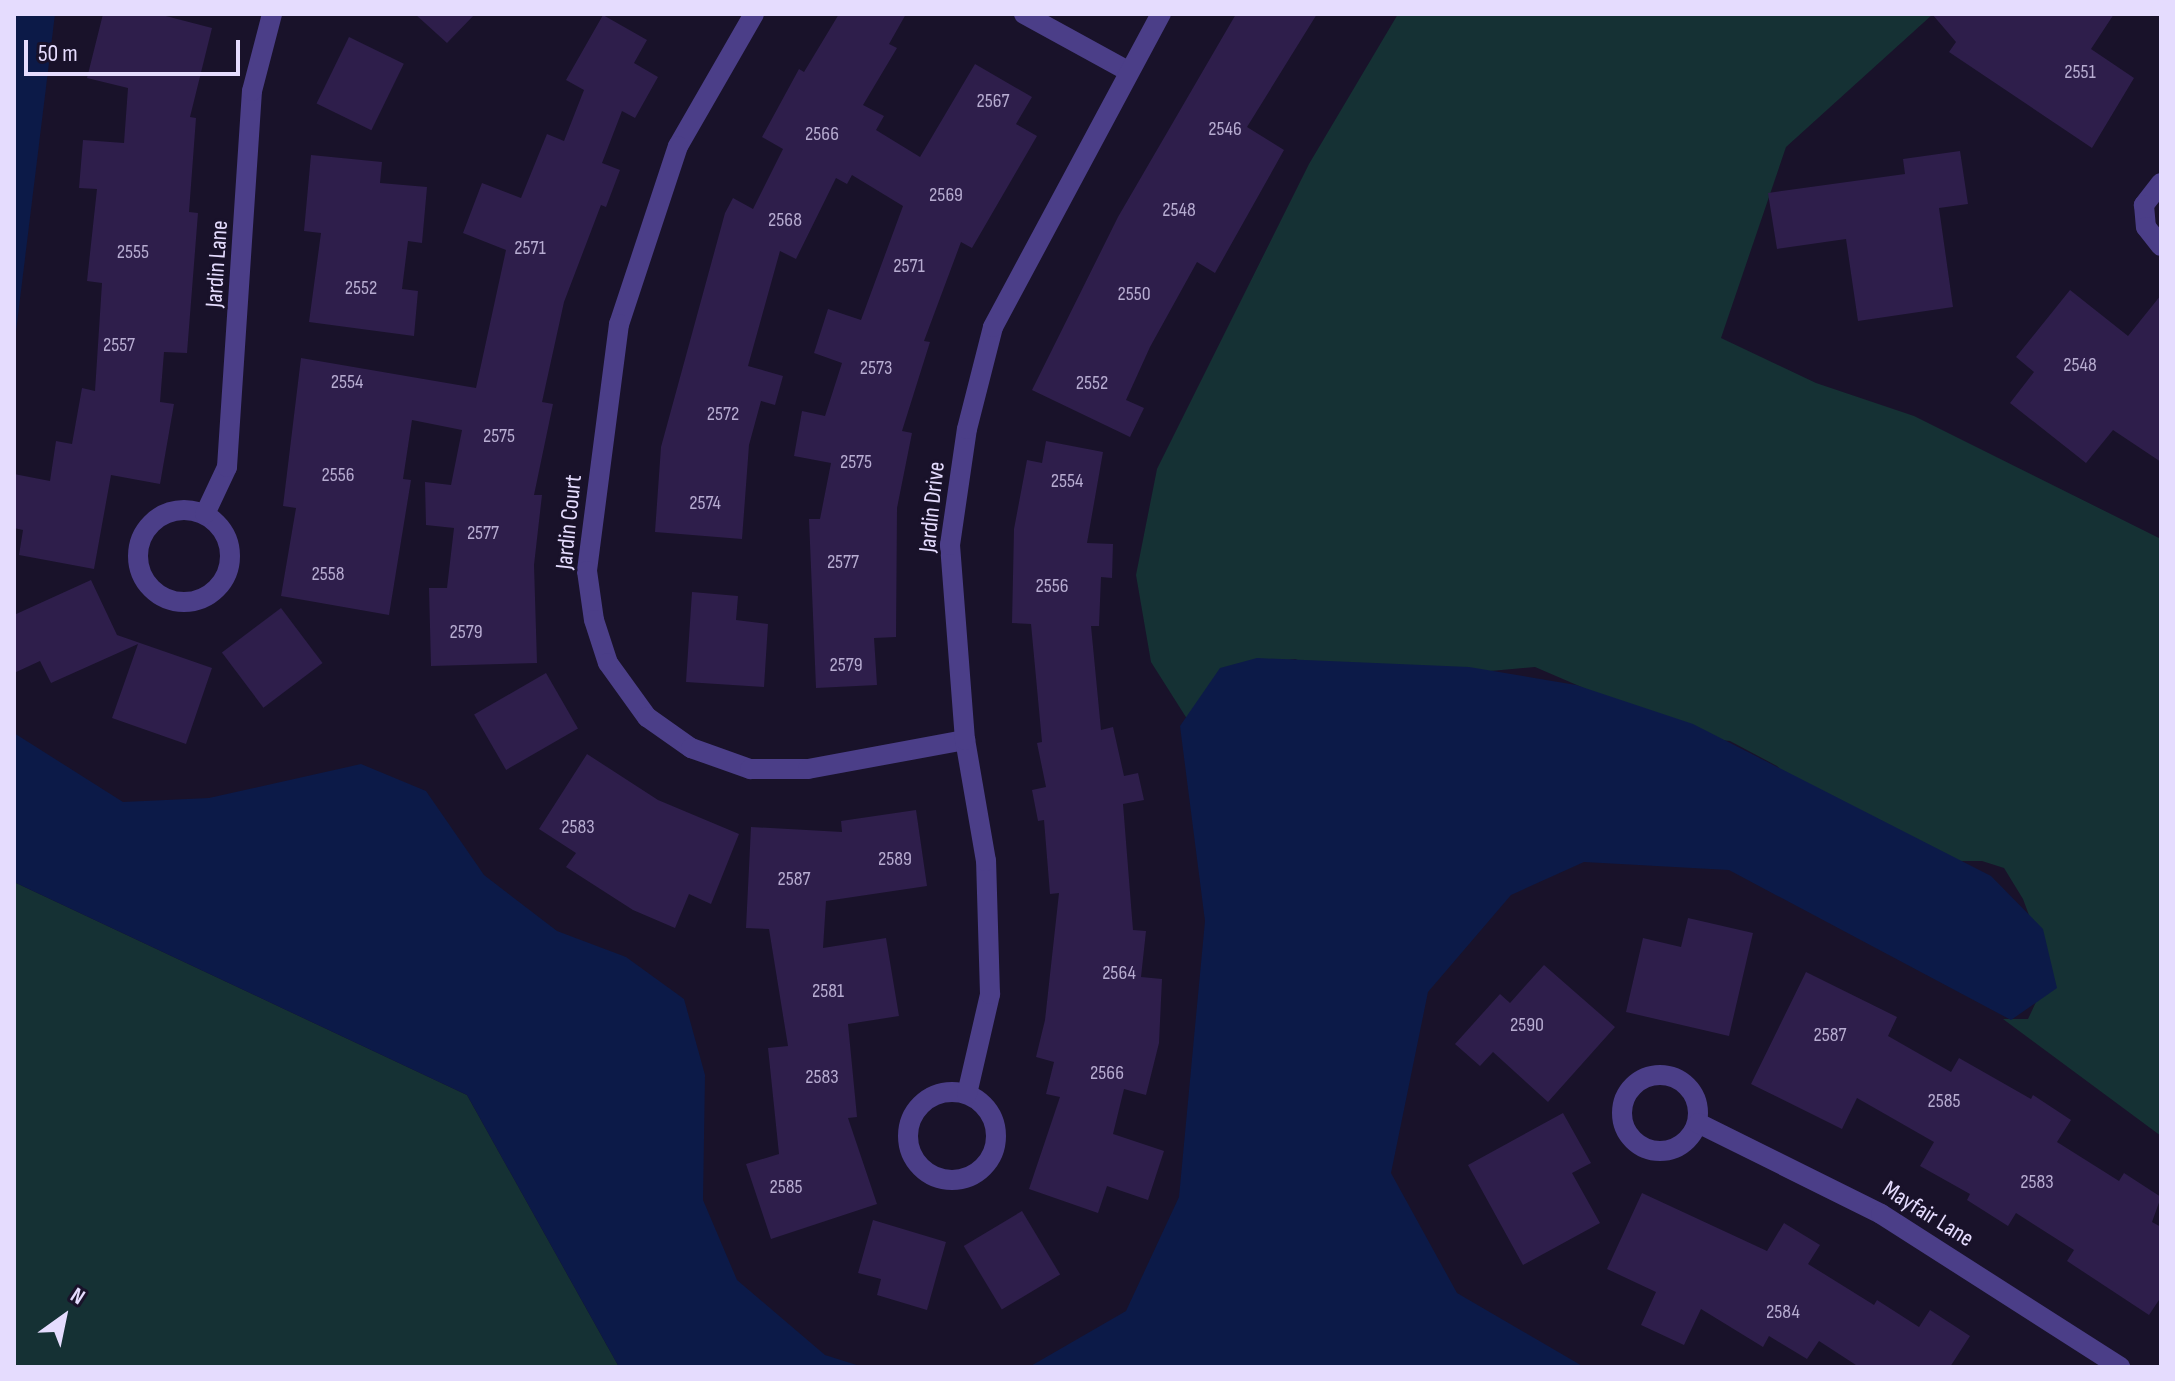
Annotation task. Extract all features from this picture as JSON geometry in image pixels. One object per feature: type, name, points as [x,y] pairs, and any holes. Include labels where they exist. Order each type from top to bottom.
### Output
[{"type":"street","name":"Jardin Lane","points":[[205,514],[227,467],[245,258],[252,91],[272,14]]},
{"type":"street","name":"Jardin Court","points":[[754,14],[678,146],[619,324],[587,571],[594,620],[608,663],[647,717],[691,748],[750,769],[808,769],[965,740]]},
{"type":"street","points":[[1024,14],[1128,71]]},
{"type":"street","name":"Jardin Drive","points":[[967,1094],[990,981],[986,861],[965,740],[950,545],[967,429],[993,327],[1161,14]]},
{"type":"street","points":[[2161,183],[2144,205],[2146,227],[2161,246]]},
{"type":"street","points":[[191,510],[205,514],[225,534],[230,562],[226,576],[218,588],[193,601],[164,597],[144,577],[139,563],[143,535],[163,515],[191,510]]},
{"type":"street","points":[[953,1092],[967,1094],[989,1111],[995,1123],[995,1151],[978,1173],[966,1179],[938,1179],[916,1162],[910,1149],[910,1122],[927,1100],[953,1092]]},
{"type":"street","name":"Mayfair Lane","points":[[1698,1123],[1881,1214],[2120,1367]]},
{"type":"green space","points":[[1398,14],[1933,14],[1786,147],[1721,338],[1816,383],[1914,416],[2161,539],[2161,1136],[2003,1019],[2028,1019],[2050,972],[2023,899],[2004,868],[1982,861],[1941,861],[1812,798],[1777,766],[1730,741],[1700,738],[1535,667],[1413,678],[1325,670],[1295,659],[1261,663],[1196,733],[1151,662],[1136,575],[1157,469],[1309,164]]},
{"type":"green space","points":[[14,882],[467,1095],[619,1367],[14,1367]]},
{"type":"water","points":[[14,14],[55,14],[14,348]]},
{"type":"water","points":[[1257,658],[1469,667],[1576,685],[1693,724],[1991,876],[2043,929],[2057,988],[2011,1020],[1729,870],[1584,862],[1511,895],[1428,992],[1391,1173],[1457,1293],[1584,1367],[1029,1367],[1126,1311],[1179,1197],[1205,921],[1180,726],[1220,668]]},
{"type":"water","points":[[14,733],[123,802],[209,798],[361,764],[426,791],[484,875],[557,931],[626,957],[684,999],[705,1075],[703,1200],[737,1280],[825,1355],[863,1367],[619,1367],[467,1095],[14,882]]},
{"type":"building","points":[[103,14],[158,14],[212,28],[190,117],[196,118],[189,212],[198,213],[187,353],[164,352],[160,402],[174,404],[160,484],[111,475],[94,569],[19,555],[23,530],[14,528],[14,474],[50,481],[56,441],[72,444],[82,388],[95,391],[102,283],[87,281],[97,189],[79,188],[83,140],[124,143],[128,88],[87,78]]},
{"type":"building","points":[[415,14],[475,14],[447,43]]},
{"type":"building","points":[[839,14],[906,14],[889,44],[897,48],[863,105],[884,116],[876,130],[920,157],[975,64],[1032,97],[1016,124],[1037,136],[972,248],[961,242],[924,341],[930,342],[902,431],[912,433],[897,508],[896,637],[874,638],[877,685],[816,688],[809,519],[820,519],[831,463],[794,456],[802,411],[825,416],[842,363],[814,353],[828,309],[861,320],[903,206],[852,175],[847,184],[836,178],[796,259],[780,251],[748,366],[783,376],[775,405],[761,401],[749,445],[742,539],[655,532],[661,447],[725,213],[733,198],[753,209],[783,149],[762,137],[799,69],[804,72]]},
{"type":"building","points":[[1236,14],[1317,14],[1247,127],[1284,150],[1215,273],[1197,262],[1150,347],[1126,400],[1144,408],[1130,437],[1032,390],[1118,217]]},
{"type":"building","points":[[1932,14],[2114,14],[2091,49],[2134,78],[2092,148],[1949,52],[1956,42]]},
{"type":"building","points":[[603,15],[647,40],[634,63],[658,77],[635,118],[622,111],[602,163],[620,170],[606,207],[601,205],[564,302],[542,402],[553,404],[534,495],[542,495],[534,565],[537,663],[431,666],[429,588],[447,588],[454,528],[426,525],[425,482],[451,485],[462,430],[412,420],[403,479],[411,480],[389,615],[281,596],[296,508],[283,506],[301,358],[476,388],[506,250],[463,233],[482,183],[521,198],[547,134],[564,141],[584,90],[566,80]]},
{"type":"building","points":[[349,37],[404,64],[371,130],[317,104]]},
{"type":"building","points":[[1960,151],[1968,204],[1939,208],[1953,307],[1858,321],[1846,239],[1777,249],[1768,193],[1905,174],[1903,159]]},
{"type":"building","points":[[311,155],[382,162],[380,183],[427,187],[422,243],[408,241],[402,289],[418,291],[414,336],[309,322],[321,233],[304,231]]},
{"type":"building","points":[[2070,290],[2128,336],[2161,295],[2161,462],[2113,430],[2086,463],[2010,403],[2034,372],[2016,357]]},
{"type":"building","points":[[1046,441],[1103,452],[1087,543],[1113,544],[1112,578],[1101,577],[1099,626],[1091,626],[1101,730],[1113,727],[1124,776],[1138,773],[1144,800],[1123,804],[1133,930],[1146,931],[1141,977],[1162,979],[1159,1043],[1146,1095],[1124,1089],[1113,1134],[1164,1151],[1148,1200],[1107,1186],[1098,1213],[1029,1189],[1060,1097],[1046,1094],[1054,1062],[1036,1057],[1045,1020],[1059,893],[1050,894],[1044,820],[1038,821],[1032,790],[1046,787],[1037,743],[1042,742],[1031,624],[1012,623],[1014,529],[1027,460],[1042,463]]},
{"type":"building","points":[[91,580],[117,635],[212,668],[186,744],[112,718],[138,644],[51,683],[40,661],[14,673],[14,615]]},
{"type":"building","points":[[692,592],[738,596],[736,620],[768,624],[764,687],[686,682]]},
{"type":"building","points":[[281,608],[323,663],[263,708],[222,653]]},
{"type":"building","points":[[546,673],[578,728],[506,770],[474,714]]},
{"type":"building","points":[[587,754],[658,800],[739,834],[711,904],[689,894],[675,928],[633,910],[566,867],[576,853],[539,829]]},
{"type":"building","points":[[916,810],[927,886],[826,901],[823,948],[886,938],[899,1016],[848,1024],[857,1117],[848,1118],[877,1204],[771,1239],[746,1164],[779,1154],[768,1048],[788,1046],[769,929],[746,928],[751,827],[842,832],[841,821]]},
{"type":"building","points":[[1688,918],[1753,933],[1729,1036],[1626,1012],[1643,938],[1681,947]]},
{"type":"building","points":[[1544,965],[1615,1027],[1548,1102],[1493,1052],[1480,1066],[1455,1044],[1500,994],[1510,1003]]},
{"type":"building","points":[[1806,972],[1897,1017],[1888,1036],[1951,1072],[1959,1058],[2031,1099],[2033,1095],[2071,1120],[2057,1142],[2119,1181],[2124,1173],[2161,1197],[2152,1222],[2161,1227],[2161,1297],[2149,1315],[2067,1261],[2074,1250],[2016,1213],[2008,1226],[1967,1200],[1970,1194],[1920,1166],[1934,1142],[1857,1098],[1842,1129],[1751,1084]]},
{"type":"building","points":[[1563,1113],[1591,1163],[1572,1173],[1600,1223],[1523,1265],[1468,1165]]},
{"type":"building","points":[[1642,1193],[1767,1251],[1784,1223],[1820,1245],[1808,1264],[1874,1305],[1877,1300],[1919,1327],[1930,1310],[1970,1336],[1950,1367],[1859,1367],[1819,1341],[1807,1359],[1769,1336],[1763,1347],[1701,1309],[1684,1345],[1641,1325],[1656,1292],[1607,1269]]},
{"type":"building","points":[[1022,1211],[1060,1274],[1002,1309],[964,1246]]},
{"type":"building","points":[[873,1220],[946,1242],[927,1310],[877,1295],[881,1279],[858,1273]]}]
